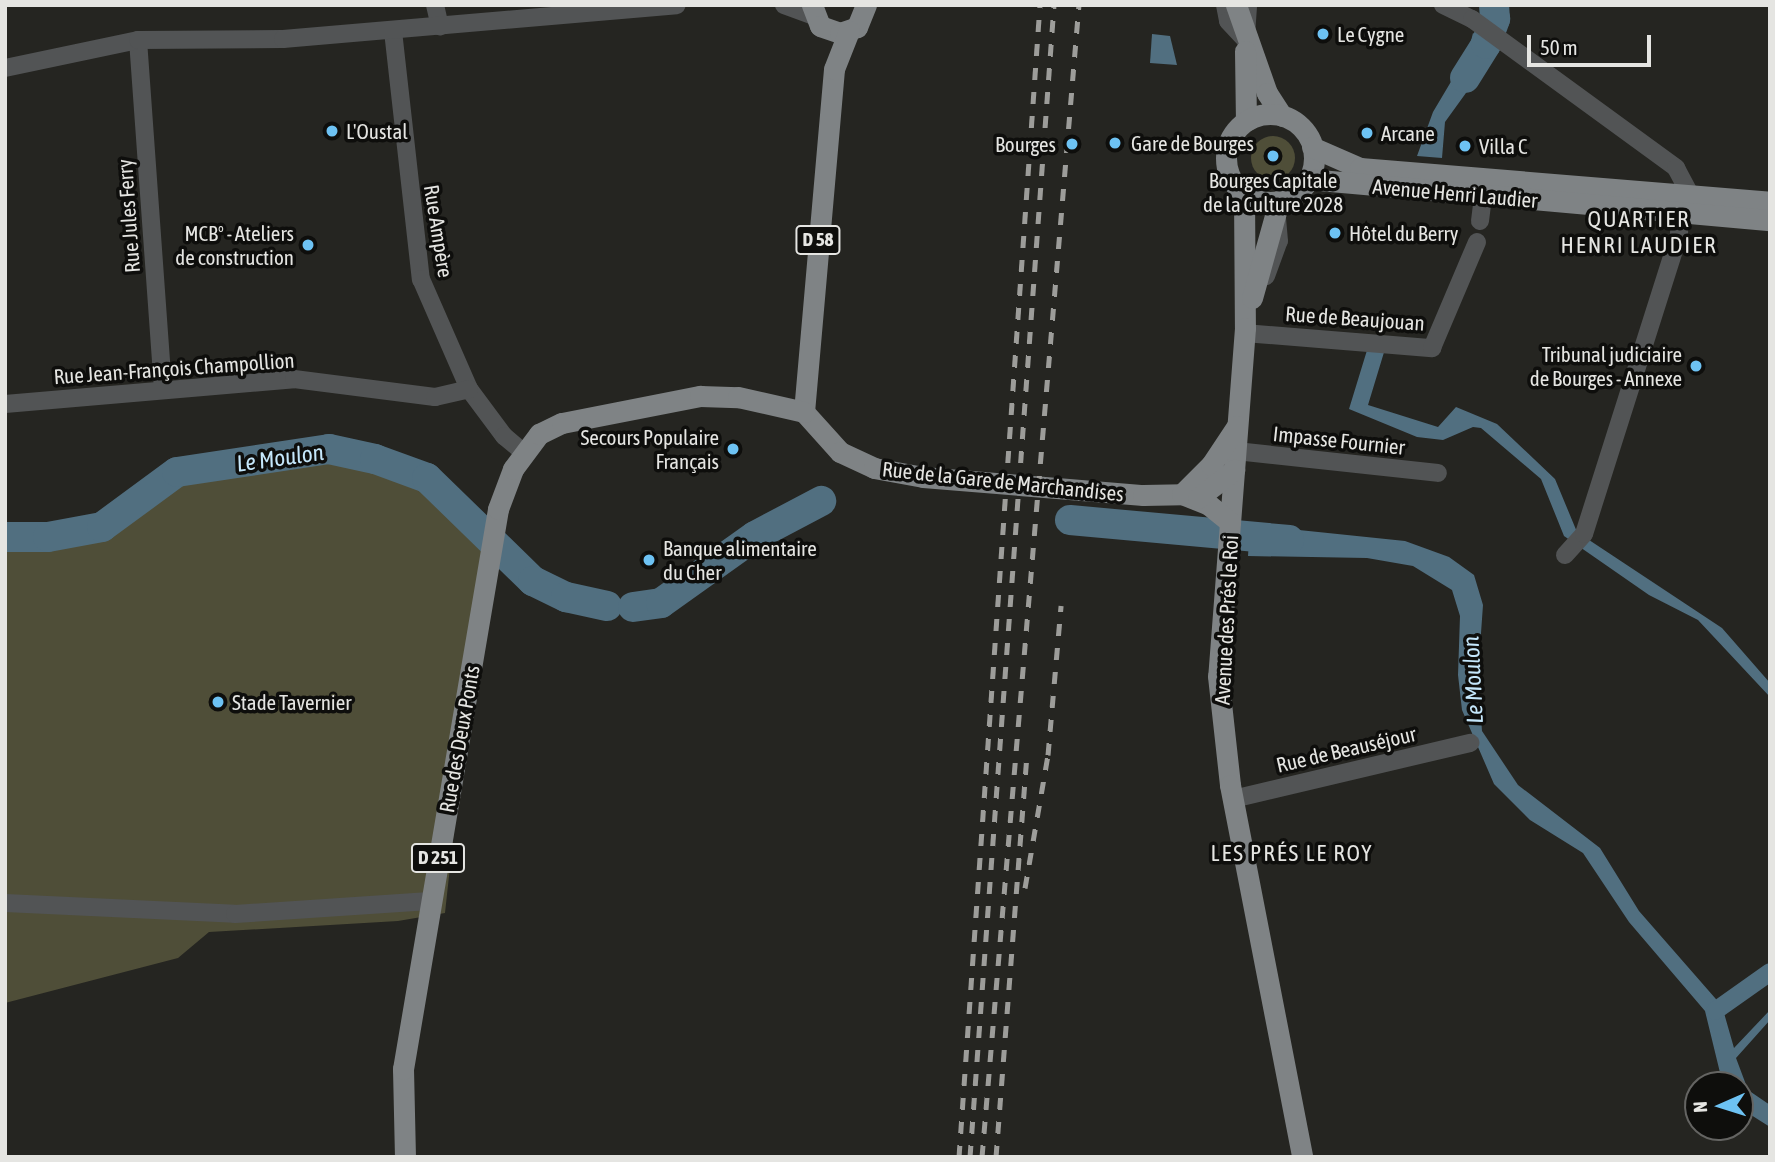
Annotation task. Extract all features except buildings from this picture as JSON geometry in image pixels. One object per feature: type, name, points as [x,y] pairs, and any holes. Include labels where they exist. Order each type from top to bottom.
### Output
[{"type":"main road","points":[[816,17],[849,32],[863,19],[866,5]]},
{"type":"main road","points":[[1236,5],[1245,39],[1267,93],[1282,116],[1301,127],[1312,147],[1308,179],[1299,190],[1278,206],[1244,194],[1229,175],[1226,154],[1232,135],[1245,121],[1257,116],[1282,116]]},
{"type":"main road","name":"D 58","points":[[816,17],[834,69]]},
{"type":"main road","name":"D 58","points":[[804,411],[834,69],[849,32]]},
{"type":"main road","points":[[1245,39],[1245,121]]},
{"type":"main road","name":"Avenue Henri Laudier","points":[[1312,147],[1360,168],[1685,204],[1770,220]]},
{"type":"main road","name":"Avenue Henri Laudier","points":[[1308,179],[1483,195],[1685,204],[1770,202]]},
{"type":"main road","name":"Avenue des Prés le Roi","points":[[1244,194],[1249,292],[1219,676],[1233,799],[1302,1157]]},
{"type":"main road","name":"Avenue des Prés le Roi","points":[[1249,292],[1278,206]]},
{"type":"main road","name":"D 251","points":[[522,451],[539,433],[562,423],[627,413],[700,397],[738,397],[804,411]]},
{"type":"main road","name":"Rue de la Gare de Marchandises","points":[[804,411],[840,452],[894,472],[1143,495],[1190,496]]},
{"type":"main road","points":[[1190,496],[1238,424]]},
{"type":"main road","name":"Rue des Deux Ponts","points":[[405,1157],[402,1077],[430,901],[498,509],[522,451]]},
{"type":"main road","points":[[1190,496],[1235,461]]},
{"type":"main road","points":[[1190,496],[1230,522]]},
{"type":"street","points":[[435,5],[440,26]]},
{"type":"street","points":[[7,64],[138,40],[283,39],[393,31],[556,10],[677,5]]},
{"type":"street","points":[[784,5],[816,17]]},
{"type":"street","points":[[1225,5],[1228,21],[1245,39]]},
{"type":"street","points":[[1245,39],[1248,5]]},
{"type":"street","points":[[1443,5],[1502,40],[1676,169],[1685,204],[1670,266],[1584,534],[1569,552]]},
{"type":"street","name":"Rue Ampère","points":[[393,31],[421,279],[469,389],[504,436],[522,451]]},
{"type":"street","name":"Rue Jules Ferry","points":[[138,40],[163,389]]},
{"type":"street","points":[[1480,221],[1483,195]]},
{"type":"street","name":"Rue de Beaujouan","points":[[1245,330],[1432,348],[1478,242]]},
{"type":"street","name":"Rue Jean-François Champollion","points":[[5,404],[295,379],[435,397],[469,389]]},
{"type":"street","name":"Impasse Fournier","points":[[1235,461],[1438,473]]},
{"type":"street","name":"Rue de Beauséjour","points":[[1233,799],[1470,743]]},
{"type":"street","points":[[5,903],[235,914],[430,901]]},
{"type":"shaded area","name":"Bourges Capitale de la Culture 2028","points":[[1273,136],[1288,143],[1295,158],[1288,173],[1273,180],[1258,173],[1251,158],[1258,143]]},
{"type":"shaded area","points":[[329,449],[375,459],[427,478],[486,536],[445,913],[398,921],[209,932],[178,958],[5,1003],[5,550],[60,548],[130,509],[177,472]]},
{"type":"water","points":[[1473,33],[1497,50],[1445,122],[1442,158],[1417,156],[1433,112],[1468,53]]},
{"type":"water","points":[[1152,34],[1170,36],[1177,65],[1150,63]]},
{"type":"water","points":[[1368,347],[1385,349],[1368,405],[1438,427],[1456,407],[1497,424],[1555,479],[1577,532],[1722,628],[1770,683],[1770,697],[1698,620],[1649,595],[1564,536],[1541,479],[1481,428],[1473,427],[1443,440],[1417,437],[1349,409]]},
{"type":"water","points":[[1250,525],[1405,541],[1449,557],[1474,575],[1483,605],[1478,675],[1482,731],[1518,785],[1600,848],[1639,911],[1722,1006],[1734,1048],[1770,1010],[1770,1020],[1736,1058],[1741,1071],[1720,1071],[1705,1011],[1629,922],[1583,853],[1530,820],[1494,784],[1462,710],[1458,675],[1460,616],[1452,590],[1413,566],[1367,558],[1248,556]]},
{"type":"water","points":[[1754,1094],[1770,1105],[1770,1127],[1754,1117]]},
{"type":"waterway","points":[[1465,78],[1486,44],[1495,19],[1494,5]]},
{"type":"waterway","name":"Le Moulon","points":[[5,537],[48,537],[102,527],[177,472],[329,449],[375,459],[427,478],[533,581],[566,597],[607,606]]},
{"type":"waterway","name":"Le Moulon","points":[[633,607],[661,603],[755,536],[821,501]]},
{"type":"waterway","name":"Le Moulon","points":[[1070,520],[1289,540]]},
{"type":"waterway","points":[[1715,1011],[1770,972]]},
{"type":"railway","points":[[959,1157],[1040,5]]},
{"type":"railway","points":[[970,1157],[1054,5]]},
{"type":"railway","points":[[982,1157],[1079,5]]},
{"type":"railway","points":[[1025,888],[1048,755],[1061,606]]},
{"type":"railway","points":[[996,1157],[1027,755]]},
{"type":"place","name":"Le Cygne","points":[[1323,34]]},
{"type":"place","name":"L'Oustal","points":[[332,131]]},
{"type":"place","name":"Arcane","points":[[1367,133]]},
{"type":"place","name":"Gare de Bourges","points":[[1115,143]]},
{"type":"place","name":"Bourges","points":[[1072,144]]},
{"type":"place","name":"Villa C","points":[[1465,146]]},
{"type":"place","name":"Bourges Capitale de la Culture 2028","points":[[1273,156]]},
{"type":"place","name":"Hôtel du Berry","points":[[1335,233]]},
{"type":"place","name":"MCB° - Ateliers de construction","points":[[308,245]]},
{"type":"place","name":"Tribunal judiciaire de Bourges - Annexe","points":[[1696,366]]},
{"type":"place","name":"Secours Populaire Français","points":[[733,449]]},
{"type":"place","name":"Banque alimentaire du Cher","points":[[649,560]]},
{"type":"place","name":"Stade Tavernier","points":[[218,702]]},
{"type":"district","name":"QUARTIER HENRI LAUDIER","points":[[1639,232]]},
{"type":"district","name":"LES PRÉS LE ROY","points":[[1292,853]]}]
